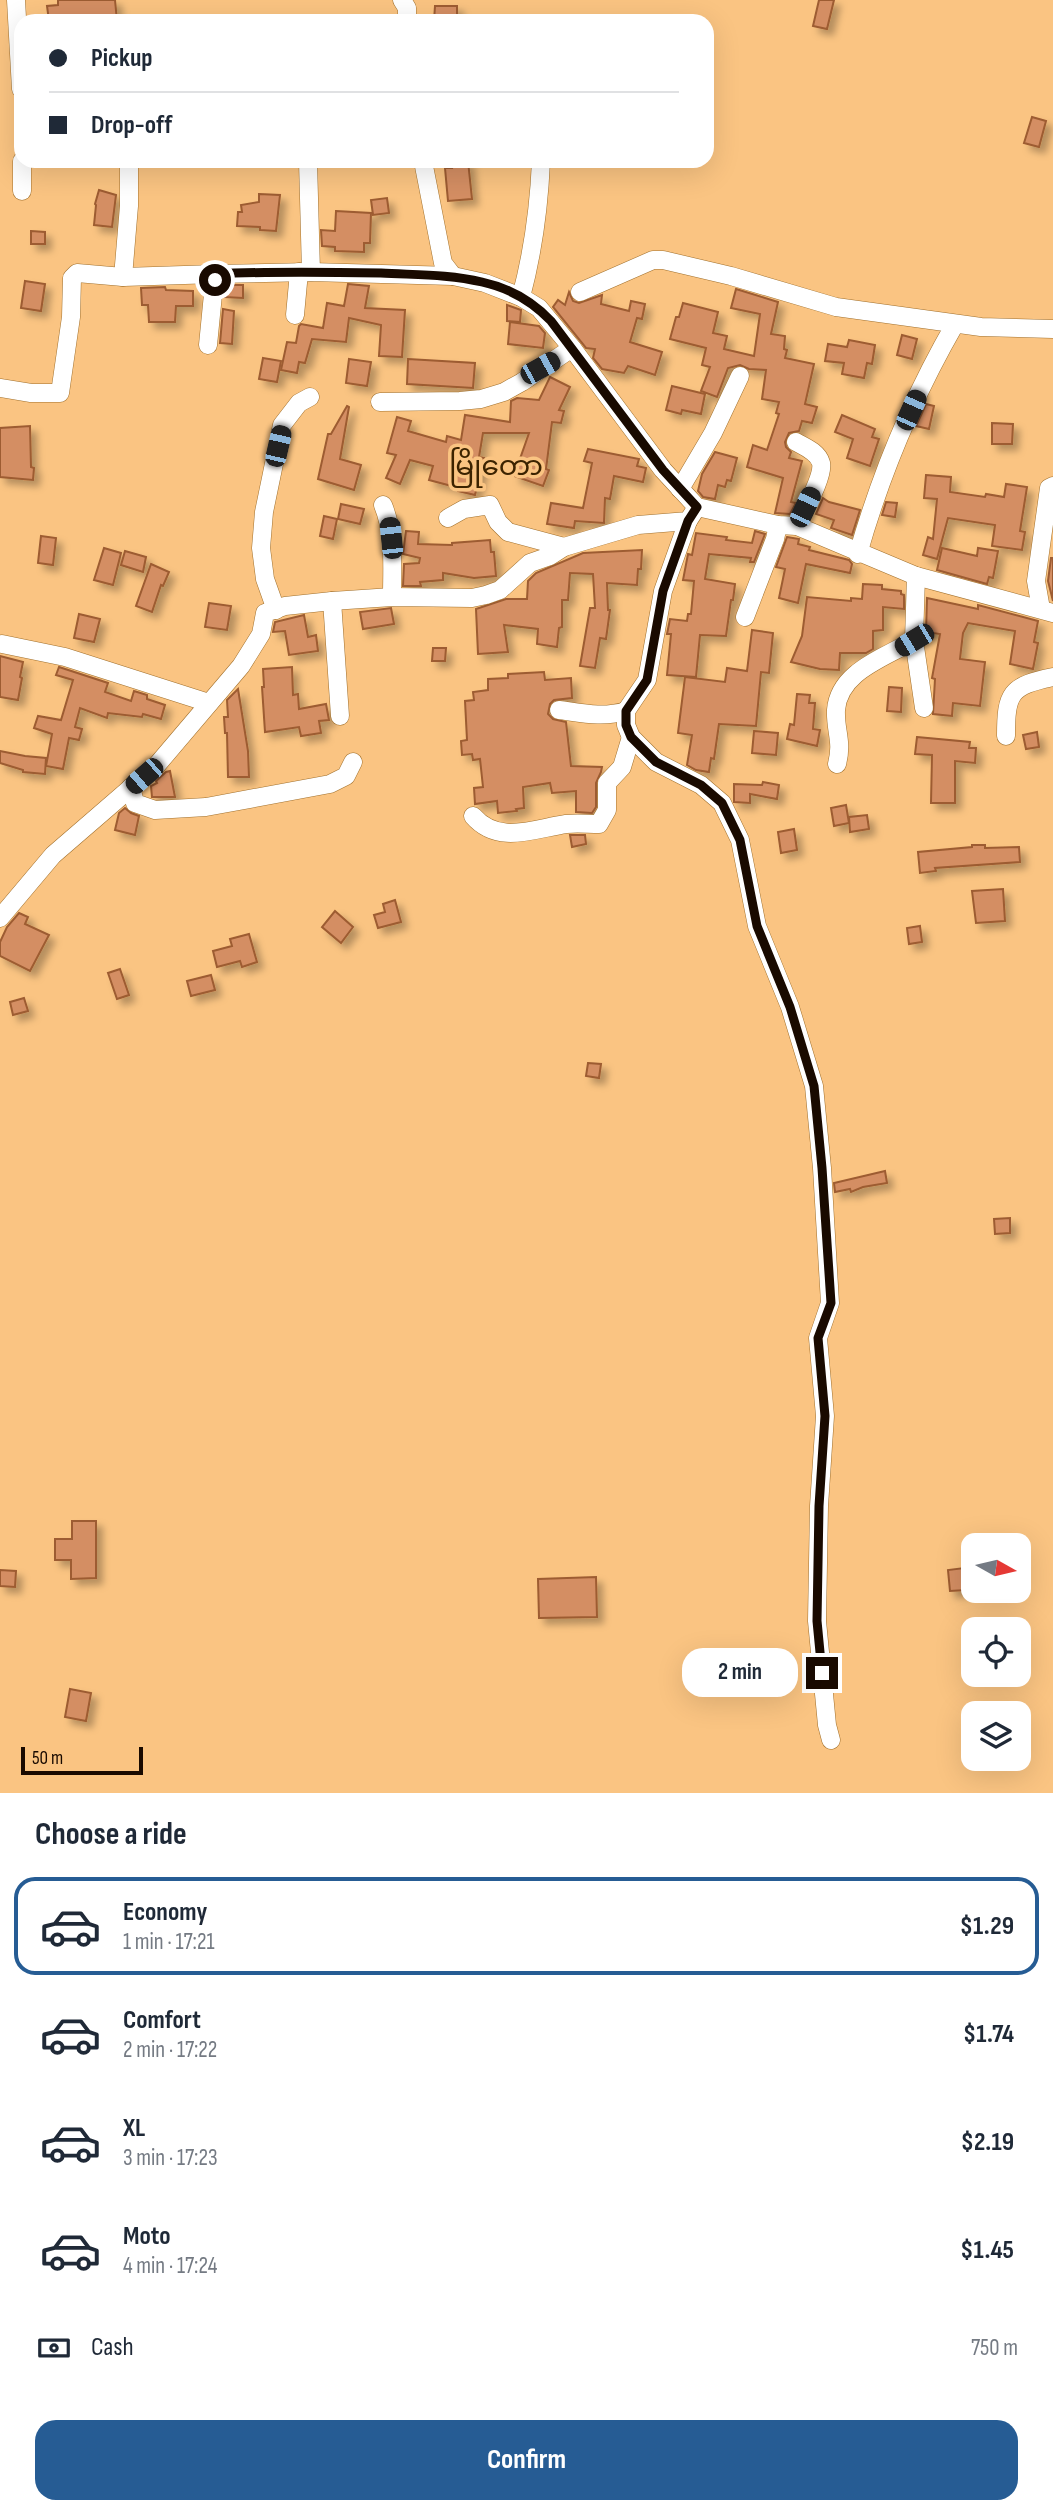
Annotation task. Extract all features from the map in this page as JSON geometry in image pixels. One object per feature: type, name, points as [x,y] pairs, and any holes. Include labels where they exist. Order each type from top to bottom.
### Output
[{"type":"street","points":[[22,168],[22,191]]},
{"type":"street","points":[[123,277],[129,168]]},
{"type":"street","points":[[295,315],[305,272],[308,168]]},
{"type":"street","points":[[424,168],[443,263],[453,276]]},
{"type":"street","points":[[521,297],[531,259],[541,168]]},
{"type":"street","points":[[580,292],[653,260],[663,260],[731,276],[836,307],[981,327],[1053,329]]},
{"type":"street","points":[[0,388],[31,393],[60,393],[71,317],[72,278],[77,273],[123,277],[305,272],[453,276],[485,283],[521,297],[539,308],[680,489],[692,514],[663,591],[647,680],[626,711],[626,725],[631,737],[663,767],[701,785],[722,803],[740,840],[757,926],[790,1007],[814,1086],[831,1303],[818,1338],[825,1416],[819,1506],[817,1621],[827,1725],[831,1740]]},
{"type":"street","points":[[208,345],[215,274]]},
{"type":"street","points":[[858,554],[885,468],[929,369],[955,324]]},
{"type":"street","points":[[380,402],[481,399],[504,392],[522,382],[572,348]]},
{"type":"street","points":[[680,489],[713,433],[740,376]]},
{"type":"street","points":[[276,610],[265,579],[261,548],[264,512],[282,425],[299,403],[310,397]]},
{"type":"street","points":[[796,442],[814,452],[821,463],[819,477],[797,526]]},
{"type":"street","points":[[1047,611],[1036,581],[1047,499],[1049,488],[1053,486]]},
{"type":"street","points":[[383,505],[390,520],[392,597]]},
{"type":"street","points":[[448,518],[464,509],[490,505],[498,522],[508,532],[564,547]]},
{"type":"street","points":[[0,918],[52,855],[156,766],[252,650],[261,634],[265,613],[332,601],[392,597],[472,598],[486,595],[500,590],[530,563],[550,556],[564,547],[638,525],[692,514],[797,526],[858,554],[916,576],[1047,611]]},
{"type":"street","points":[[745,617],[778,525]]},
{"type":"street","points":[[916,576],[914,640],[924,708]]},
{"type":"street","points":[[332,601],[340,716]]},
{"type":"street","points":[[837,764],[841,749],[836,713],[845,686],[858,670],[914,640]]},
{"type":"street","points":[[2,644],[65,657],[209,703]]},
{"type":"street","points":[[1006,736],[1006,712],[1013,693],[1031,681],[1053,677]]},
{"type":"street","points":[[559,710],[597,716],[626,711]]},
{"type":"street","points":[[473,816],[480,825],[504,834],[532,832],[568,824],[599,824],[607,810],[607,783],[622,767],[631,737]]},
{"type":"street","points":[[131,787],[135,803],[155,810],[206,807],[330,785],[346,776],[353,762]]},
{"type":"building","points":[[58,0],[115,0],[116,14],[48,14],[47,6],[58,5]]},
{"type":"building","points":[[819,0],[834,0],[827,29],[813,26]]},
{"type":"building","points":[[435,6],[457,6],[457,14],[434,14]]},
{"type":"building","points":[[1032,117],[1046,121],[1039,147],[1024,143]]},
{"type":"building","points":[[445,168],[469,168],[472,199],[448,201]]},
{"type":"building","points":[[99,190],[116,195],[112,227],[94,225]]},
{"type":"building","points":[[259,194],[280,195],[276,231],[237,226],[238,212],[242,212],[241,205],[259,202]]},
{"type":"building","points":[[387,198],[389,213],[373,215],[371,200]]},
{"type":"building","points":[[336,211],[371,213],[370,243],[364,243],[364,252],[335,251],[335,247],[322,246],[321,230],[335,231]]},
{"type":"building","points":[[31,231],[45,232],[45,244],[31,244]]},
{"type":"building","points":[[25,281],[45,284],[41,311],[21,308]]},
{"type":"building","points":[[348,284],[369,286],[365,308],[405,310],[402,357],[379,356],[381,325],[349,318],[346,342],[312,339],[305,363],[299,362],[297,373],[281,370],[287,342],[296,343],[299,326],[301,324],[323,328],[327,303],[344,306]]},
{"type":"building","points":[[225,285],[243,285],[243,298],[224,297]]},
{"type":"building","points":[[165,287],[166,290],[193,291],[193,306],[176,306],[175,322],[149,322],[148,305],[142,305],[141,288]]},
{"type":"building","points":[[736,289],[778,302],[771,334],[785,336],[785,358],[814,364],[805,404],[817,407],[812,423],[802,421],[799,431],[789,433],[785,442],[791,452],[789,458],[802,461],[791,502],[796,503],[790,514],[775,513],[783,478],[747,467],[753,445],[767,450],[779,414],[776,413],[779,402],[762,399],[766,370],[749,369],[740,365],[728,368],[717,397],[701,391],[710,367],[702,365],[706,348],[670,339],[683,303],[718,312],[713,333],[727,336],[724,349],[754,356],[760,314],[731,308]]},
{"type":"building","points":[[569,292],[573,301],[579,303],[602,295],[601,304],[629,311],[631,301],[645,304],[642,319],[637,318],[630,342],[662,352],[655,375],[628,366],[624,373],[602,369],[593,358],[595,349],[586,348],[553,307],[558,300],[565,305]]},
{"type":"building","points":[[507,305],[521,310],[520,322],[507,321]]},
{"type":"building","points":[[223,309],[234,311],[232,344],[220,343]]},
{"type":"building","points":[[510,322],[539,326],[545,333],[543,348],[508,344]]},
{"type":"building","points":[[902,335],[917,339],[912,359],[897,355]]},
{"type":"building","points":[[849,340],[875,345],[872,364],[867,363],[864,378],[842,374],[844,363],[825,361],[828,344],[847,347]]},
{"type":"building","points":[[263,358],[281,361],[277,382],[259,379]]},
{"type":"building","points":[[349,359],[371,362],[367,386],[346,383]]},
{"type":"building","points":[[408,359],[475,363],[473,388],[407,384]]},
{"type":"building","points":[[550,377],[570,387],[559,410],[564,411],[561,423],[552,422],[546,469],[549,470],[543,486],[514,476],[529,433],[483,433],[479,457],[484,458],[475,495],[429,480],[433,466],[410,460],[400,484],[386,478],[396,455],[387,453],[397,417],[411,421],[408,431],[446,442],[447,436],[461,440],[465,415],[510,422],[511,401],[517,398],[539,400]]},
{"type":"building","points":[[672,386],[705,394],[701,414],[682,410],[681,414],[666,410]]},
{"type":"building","points":[[926,404],[934,406],[929,429],[916,426]]},
{"type":"building","points":[[347,406],[349,407],[340,459],[361,465],[354,490],[318,479],[328,434],[331,434]]},
{"type":"building","points":[[842,415],[875,429],[872,437],[879,439],[870,466],[847,458],[853,439],[835,432]]},
{"type":"building","points":[[992,423],[1013,424],[1012,444],[992,444]]},
{"type":"building","points":[[30,426],[33,480],[0,477],[0,428]]},
{"type":"building","points":[[588,449],[639,459],[637,466],[646,468],[643,482],[614,476],[610,499],[605,498],[604,523],[575,521],[574,528],[547,524],[551,503],[583,508],[592,463],[584,461]]},
{"type":"building","points":[[715,452],[737,458],[731,481],[727,480],[725,487],[718,485],[715,499],[703,497],[698,491],[702,474]]},
{"type":"building","points":[[926,475],[951,477],[950,492],[985,497],[986,494],[1004,497],[1006,484],[1027,487],[1020,531],[1025,532],[1022,550],[992,546],[995,525],[948,518],[937,559],[923,555],[928,537],[933,539],[937,499],[924,498]]},
{"type":"building","points":[[823,498],[860,510],[852,535],[831,528],[834,520],[816,514]]},
{"type":"building","points":[[886,502],[897,503],[895,517],[882,515]]},
{"type":"building","points":[[341,504],[364,509],[360,524],[338,519]]},
{"type":"building","points":[[324,516],[337,519],[333,539],[320,536]]},
{"type":"building","points":[[406,531],[419,532],[418,544],[452,545],[490,540],[496,576],[474,578],[443,573],[443,580],[420,582],[421,586],[403,586],[404,564],[419,563],[420,558],[403,554]]},
{"type":"building","points":[[755,531],[765,534],[754,562],[750,562],[751,558],[709,554],[705,579],[735,584],[726,636],[700,635],[696,677],[667,675],[671,634],[667,634],[670,619],[687,621],[688,614],[691,614],[694,581],[683,580],[688,554],[692,555],[696,533],[752,543]]},
{"type":"building","points":[[41,536],[56,538],[53,565],[38,563]]},
{"type":"building","points":[[787,537],[799,539],[798,544],[810,547],[809,550],[849,560],[852,564],[850,573],[806,564],[798,603],[779,598],[785,569],[776,567]]},
{"type":"building","points":[[104,548],[121,553],[113,585],[94,580]]},
{"type":"building","points":[[942,548],[977,556],[978,548],[998,551],[993,578],[989,577],[987,584],[937,570]]},
{"type":"building","points":[[642,550],[637,585],[607,583],[610,610],[606,639],[600,638],[595,668],[580,666],[590,608],[595,608],[593,574],[570,573],[568,600],[562,600],[562,627],[559,628],[557,647],[537,644],[538,629],[504,625],[508,652],[478,654],[476,609],[506,599],[527,599],[528,581],[536,573],[583,553]]},
{"type":"building","points":[[125,551],[146,557],[143,572],[121,565]]},
{"type":"building","points":[[1053,558],[1053,601],[1048,581]]},
{"type":"building","points":[[151,564],[169,572],[163,586],[161,585],[152,612],[136,606]]},
{"type":"building","points":[[863,584],[882,585],[882,589],[901,591],[904,595],[904,609],[883,607],[883,630],[873,631],[873,649],[866,653],[840,653],[839,670],[820,669],[791,662],[802,636],[807,597],[851,601],[851,598],[862,599]]},
{"type":"building","points":[[927,598],[978,609],[978,605],[1038,621],[1034,642],[1038,643],[1033,669],[1010,664],[1015,631],[968,623],[963,633],[960,659],[985,662],[980,706],[953,703],[952,716],[933,714],[935,679],[932,678],[940,634],[926,632]]},
{"type":"building","points":[[209,603],[231,606],[227,630],[205,627]]},
{"type":"building","points":[[391,608],[394,624],[363,629],[360,612]]},
{"type":"building","points":[[79,614],[100,619],[94,642],[74,638]]},
{"type":"building","points":[[304,615],[308,637],[316,635],[318,651],[289,655],[285,631],[273,632],[275,622]]},
{"type":"building","points":[[752,630],[773,633],[769,673],[761,672],[756,726],[719,724],[714,759],[711,758],[709,772],[696,770],[687,765],[692,735],[678,733],[685,677],[725,682],[727,668],[747,671]]},
{"type":"building","points":[[433,648],[446,648],[445,661],[432,661]]},
{"type":"building","points":[[0,656],[23,662],[18,700],[0,697]]},
{"type":"building","points":[[59,667],[108,683],[105,692],[131,701],[134,691],[147,695],[147,699],[165,705],[161,719],[143,714],[142,717],[108,713],[107,718],[80,708],[75,727],[82,729],[79,740],[69,738],[63,769],[46,766],[52,734],[34,728],[38,716],[61,720],[73,680],[56,675]]},
{"type":"building","points":[[292,667],[293,695],[298,694],[299,709],[326,704],[329,720],[319,721],[321,733],[301,736],[299,727],[265,732],[263,669]]},
{"type":"building","points":[[544,672],[545,680],[571,678],[572,698],[554,700],[550,704],[548,714],[553,719],[566,722],[571,766],[602,767],[596,783],[596,807],[592,813],[576,812],[576,791],[552,793],[550,783],[523,787],[524,808],[516,809],[517,811],[498,813],[497,801],[475,804],[474,788],[483,787],[480,759],[473,760],[472,754],[462,755],[461,741],[467,740],[465,701],[474,700],[473,692],[488,690],[488,679],[508,678],[508,674]]},
{"type":"building","points":[[889,687],[902,688],[901,712],[887,711]]},
{"type":"building","points":[[238,689],[248,751],[249,777],[228,777],[224,717],[228,717],[227,700]]},
{"type":"building","points":[[797,694],[810,695],[809,703],[815,703],[813,729],[820,730],[817,746],[787,739],[790,724],[794,725]]},
{"type":"building","points":[[754,731],[778,733],[776,755],[752,753]]},
{"type":"building","points":[[1037,732],[1039,747],[1026,749],[1023,735]]},
{"type":"building","points":[[917,737],[970,742],[969,748],[976,748],[975,763],[955,761],[955,803],[931,803],[932,755],[915,754]]},
{"type":"building","points":[[0,751],[46,758],[45,774],[23,772],[0,763]]},
{"type":"building","points":[[170,771],[175,797],[152,797],[151,786]]},
{"type":"building","points":[[763,782],[779,785],[777,799],[750,794],[750,803],[734,802],[734,784],[762,785]]},
{"type":"building","points":[[846,805],[849,823],[834,826],[831,808]]},
{"type":"building","points":[[125,808],[139,816],[135,835],[115,830],[119,813]]},
{"type":"building","points":[[867,815],[869,829],[850,832],[849,817]]},
{"type":"building","points":[[794,829],[797,850],[781,853],[778,832]]},
{"type":"building","points":[[570,835],[585,835],[586,844],[572,847]]},
{"type":"building","points":[[985,845],[985,848],[1019,847],[1020,862],[935,868],[936,871],[920,873],[918,852]]},
{"type":"building","points":[[1003,889],[1005,921],[976,923],[972,891]]},
{"type":"building","points":[[395,900],[401,922],[378,928],[374,915],[385,912],[383,904]]},
{"type":"building","points":[[335,911],[353,927],[341,943],[322,927]]},
{"type":"building","points":[[19,913],[28,917],[25,924],[49,935],[30,971],[0,956],[0,942],[7,927]]},
{"type":"building","points":[[920,926],[922,942],[909,944],[907,928]]},
{"type":"building","points":[[249,934],[257,962],[242,967],[240,961],[217,967],[213,951],[232,946],[230,939]]},
{"type":"building","points":[[120,969],[129,995],[117,999],[108,973]]},
{"type":"building","points":[[211,975],[215,990],[191,996],[187,981]]},
{"type":"building","points":[[24,998],[28,1011],[13,1015],[10,1002]]},
{"type":"building","points":[[588,1063],[601,1064],[599,1078],[586,1076]]},
{"type":"building","points":[[885,1171],[887,1183],[851,1192],[850,1189],[835,1192],[834,1183]]},
{"type":"building","points":[[1010,1218],[1010,1233],[995,1234],[994,1219]]},
{"type":"building","points":[[72,1521],[96,1521],[96,1578],[71,1579],[71,1560],[55,1560],[55,1539],[72,1539]]},
{"type":"building","points":[[961,1568],[961,1590],[950,1591],[948,1570]]},
{"type":"building","points":[[0,1570],[16,1571],[15,1587],[0,1586]]},
{"type":"building","points":[[596,1577],[597,1617],[539,1618],[538,1579]]},
{"type":"building","points":[[70,1689],[91,1693],[86,1721],[65,1717]]},
{"type":"district","name":"မြိုတော","points":[[496,466]]},
{"type":"route","points":[[215,280],[215,274],[311,272],[453,276],[485,283],[521,297],[539,308],[551,321],[663,470],[697,507],[688,521],[663,591],[647,680],[626,711],[626,725],[631,737],[656,762],[701,785],[722,803],[740,840],[757,926],[790,1007],[814,1086],[831,1303],[818,1338],[825,1416],[819,1506],[817,1621],[822,1673]]}]
